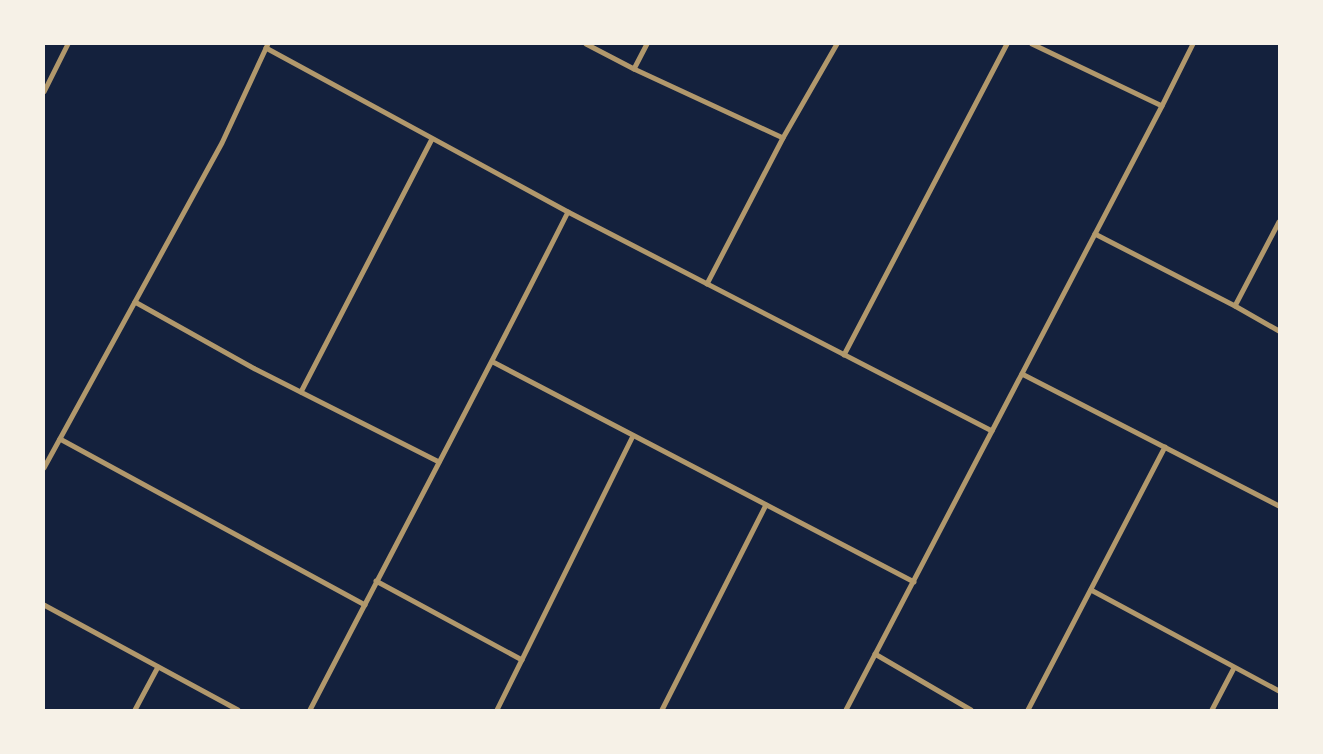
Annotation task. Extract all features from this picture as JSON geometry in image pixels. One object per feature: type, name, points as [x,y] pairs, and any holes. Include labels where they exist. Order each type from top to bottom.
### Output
[{"type":"street","points":[[44,92],[68,44]]},
{"type":"street","points":[[586,44],[634,70],[783,138]]},
{"type":"street","points":[[634,70],[647,44]]},
{"type":"street","points":[[707,284],[783,138],[837,44]]},
{"type":"street","points":[[844,354],[1007,44]]},
{"type":"street","points":[[1032,44],[1162,106]]},
{"type":"street","points":[[846,710],[1193,44]]},
{"type":"street","points":[[44,468],[222,143],[267,46],[568,212],[992,431]]},
{"type":"street","points":[[300,392],[432,138]]},
{"type":"street","points":[[310,710],[492,362],[568,212]]},
{"type":"street","points":[[1235,306],[1279,222]]},
{"type":"street","points":[[1095,234],[1235,306],[1279,331]]},
{"type":"street","points":[[135,302],[255,369],[439,462]]},
{"type":"street","points":[[492,362],[914,582]]},
{"type":"street","points":[[1022,374],[1279,506]]},
{"type":"street","points":[[497,710],[633,436]]},
{"type":"street","points":[[60,439],[365,605]]},
{"type":"street","points":[[1028,710],[1165,447]]},
{"type":"street","points":[[662,710],[766,505]]},
{"type":"street","points":[[376,581],[522,660]]},
{"type":"street","points":[[1091,590],[1279,691]]},
{"type":"street","points":[[44,605],[238,710]]},
{"type":"street","points":[[875,654],[971,710]]},
{"type":"street","points":[[135,710],[158,667]]},
{"type":"street","points":[[1212,710],[1234,668]]}]
